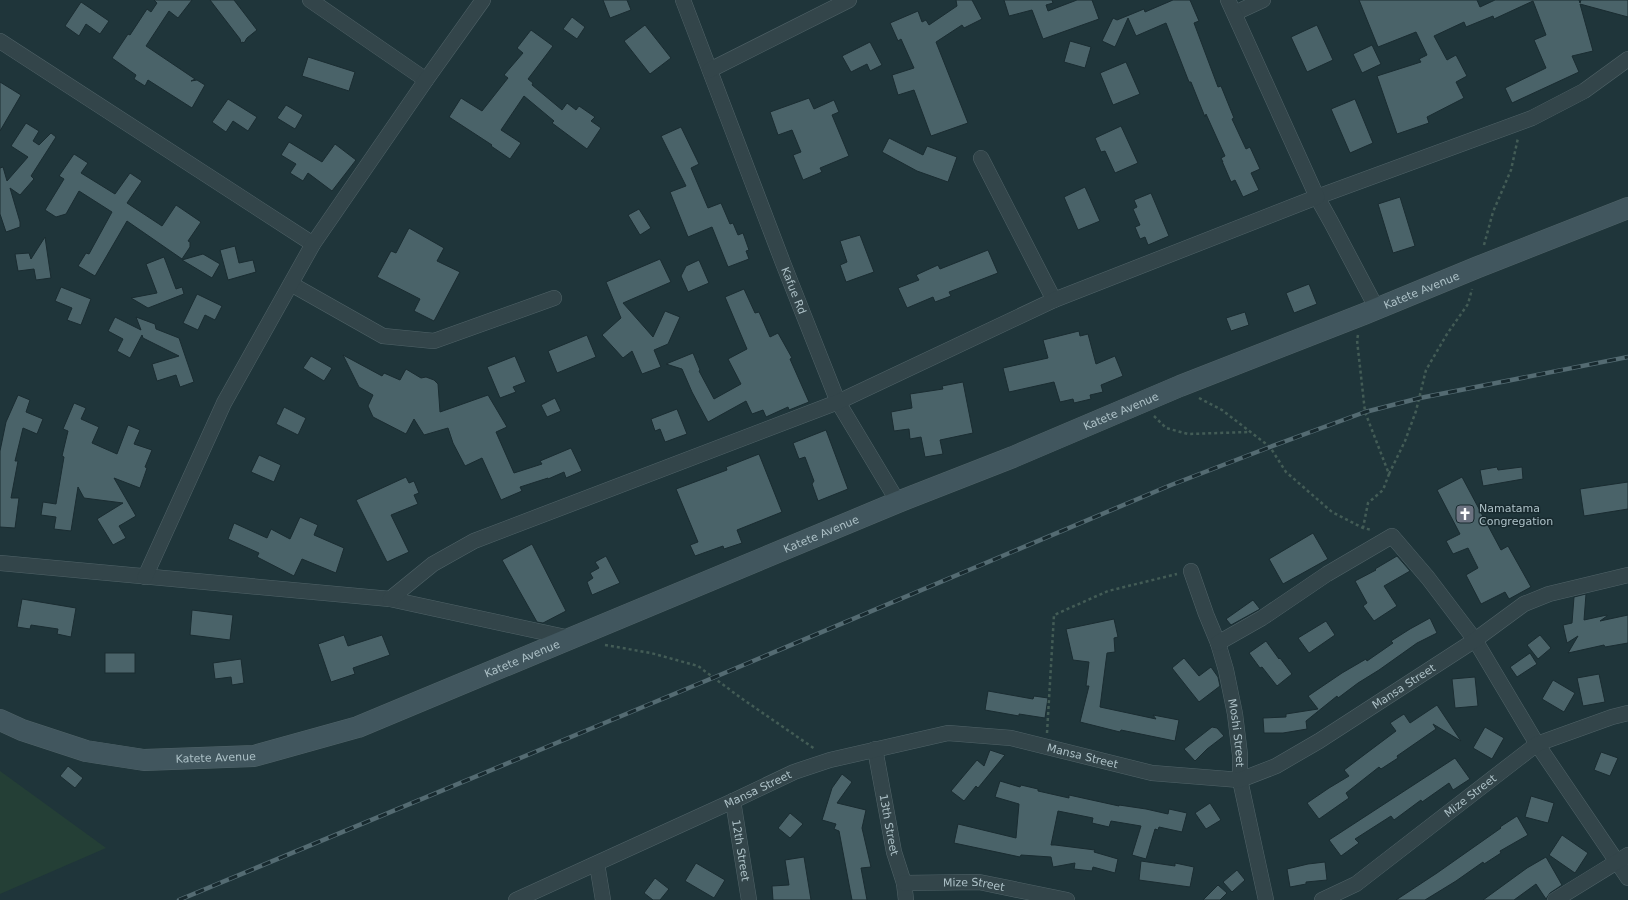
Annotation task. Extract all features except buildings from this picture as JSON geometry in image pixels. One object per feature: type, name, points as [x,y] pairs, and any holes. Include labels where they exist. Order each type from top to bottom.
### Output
[{"type":"street","points":[[310,0],[426,80]]},
{"type":"street","points":[[146,577],[224,403],[313,244],[483,0]]},
{"type":"street","name":"Kafue Rd","points":[[683,0],[783,263],[838,402],[898,502]]},
{"type":"street","points":[[710,70],[849,0]]},
{"type":"street","points":[[1262,0],[1232,6],[1317,197],[1332,222],[1370,311]]},
{"type":"street","points":[[0,41],[313,244]]},
{"type":"street","points":[[390,599],[433,564],[474,541],[838,402],[1054,300],[1317,197],[1522,122],[1584,91],[1628,59]]},
{"type":"street","points":[[981,158],[1054,300]]},
{"type":"street","name":"Katete Avenue","points":[[0,720],[22,730],[86,751],[144,760],[254,756],[358,727],[898,502],[1013,457],[1180,386],[1628,208]]},
{"type":"street","points":[[291,284],[383,336],[434,342],[554,298]]},
{"type":"street","points":[[1218,643],[1262,618],[1327,574],[1392,536],[1428,578],[1475,640],[1537,744],[1622,858],[1628,878]]},
{"type":"street","points":[[0,563],[390,599],[570,638]]},
{"type":"street","name":"Moshi Street","points":[[1192,571],[1206,614],[1218,643],[1235,714],[1240,755],[1240,780],[1266,900]]},
{"type":"street","name":"Mansa Street","points":[[516,900],[794,772],[830,760],[875,748],[948,733],[1011,738],[1152,773],[1240,780],[1276,766],[1319,741],[1475,640],[1524,604],[1549,594],[1628,575]]},
{"type":"street","name":"Mize Street","points":[[1322,900],[1356,884],[1537,744],[1612,717],[1628,713]]},
{"type":"street","name":"13th Street","points":[[875,748],[894,852],[904,883],[906,900]]},
{"type":"street","name":"12th Street","points":[[733,801],[749,900]]},
{"type":"street","points":[[1555,900],[1622,858]]},
{"type":"street","points":[[597,864],[603,900]]},
{"type":"street","name":"Mize Street","points":[[904,883],[979,882],[1067,900]]},
{"type":"path","points":[[1363,528],[1368,502],[1383,490],[1405,441],[1420,398],[1426,370],[1447,334],[1468,304],[1493,212],[1511,170],[1522,122]]},
{"type":"path","points":[[1370,311],[1357,340],[1365,412],[1389,474]]},
{"type":"path","points":[[1180,386],[1222,410],[1270,447],[1286,472],[1332,512],[1363,528],[1392,536]]},
{"type":"path","points":[[1141,403],[1166,428],[1188,434],[1250,432]]},
{"type":"path","points":[[1046,747],[1054,615],[1108,590],[1192,571]]},
{"type":"path","points":[[604,644],[651,653],[698,666],[830,760]]},
{"type":"green space","points":[[0,771],[106,848],[0,894]]},
{"type":"railway","points":[[179,900],[1171,485],[1270,447],[1365,412],[1420,398],[1628,357]]},
{"type":"place","name":"Namatama Congregation","points":[[1465,514]]}]
